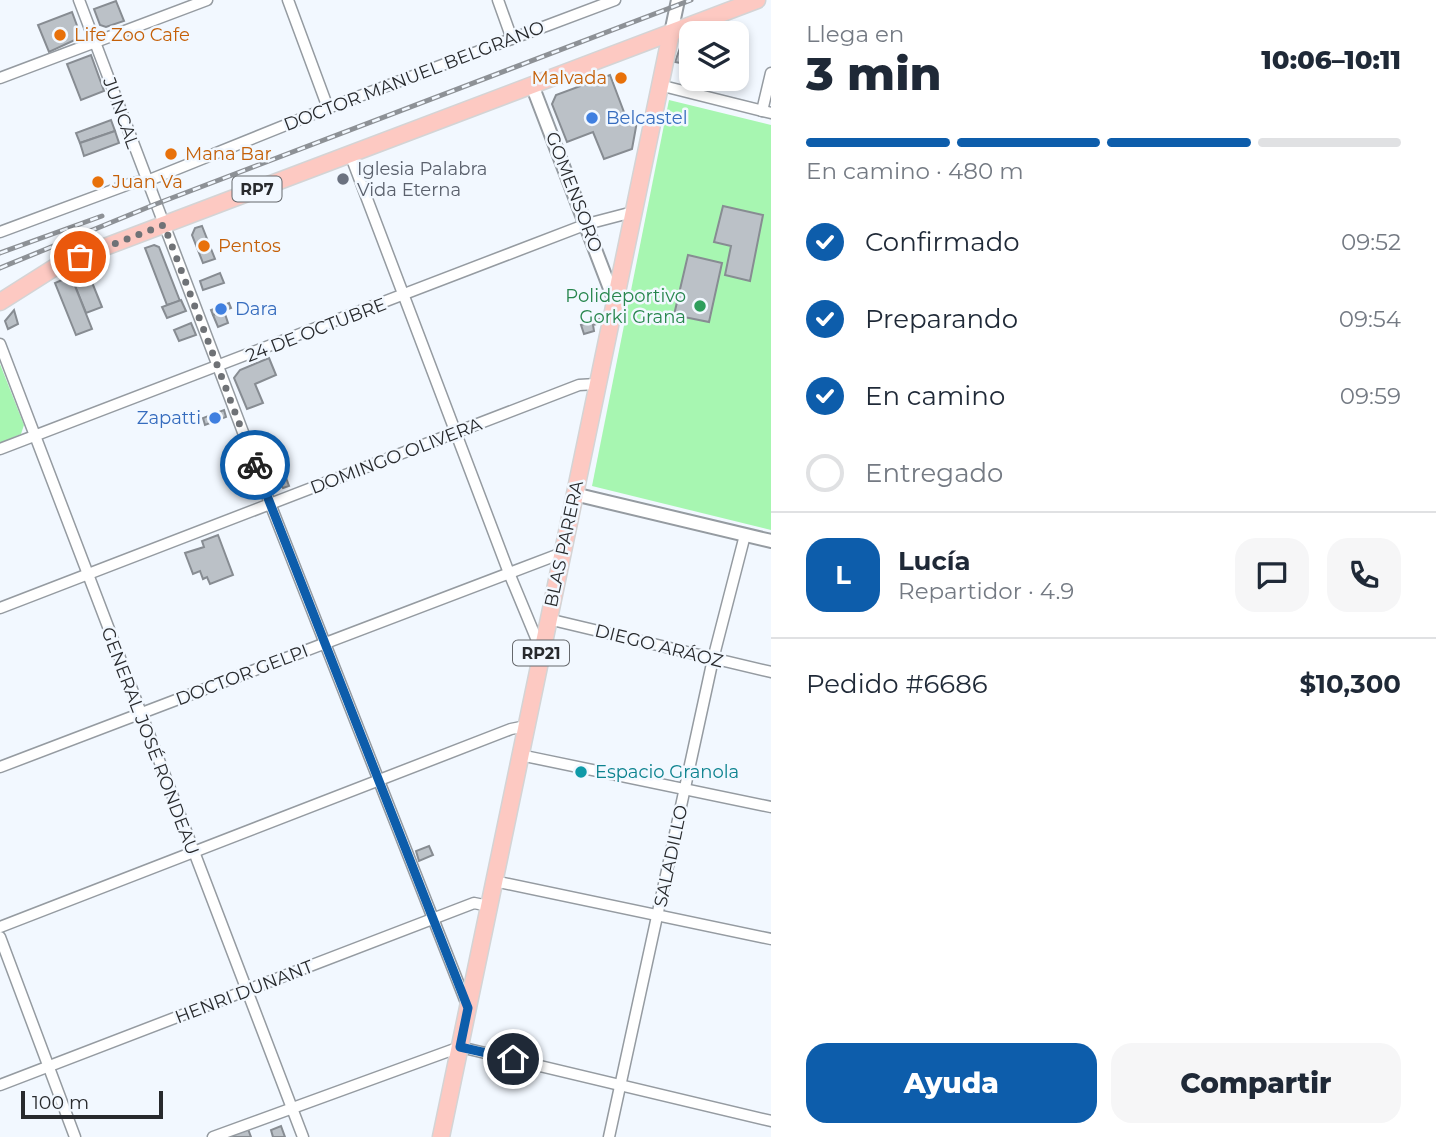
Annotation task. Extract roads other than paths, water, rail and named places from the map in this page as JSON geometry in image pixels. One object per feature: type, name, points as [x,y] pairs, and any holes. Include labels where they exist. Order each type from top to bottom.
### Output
[{"type":"main road","name":"RP7","points":[[0,302],[60,264],[757,0]]},
{"type":"main road","name":"BLAS PARERA","points":[[441,1137],[671,33]]},
{"type":"street","name":"JUNCAL","points":[[79,0],[271,506],[468,1008]]},
{"type":"street","points":[[0,78],[207,0]]},
{"type":"street","points":[[288,0],[328,108]]},
{"type":"street","points":[[498,0],[512,38]]},
{"type":"street","name":"DOCTOR MANUEL BELGRANO","points":[[0,232],[615,0]]},
{"type":"street","points":[[671,33],[678,0]]},
{"type":"street","points":[[659,86],[767,112],[771,74]]},
{"type":"street","name":"GOMENSORO","points":[[532,85],[614,299]]},
{"type":"street","points":[[350,154],[406,296],[455,433],[541,650]]},
{"type":"street","name":"24 DE OCTUBRE","points":[[0,449],[406,296],[586,224],[633,212]]},
{"type":"street","name":"GENERAL JOSÉ RONDEAU","points":[[0,344],[192,853],[303,1137]]},
{"type":"street","name":"DOMINGO OLIVERA","points":[[0,608],[271,506],[579,385],[596,384]]},
{"type":"street","points":[[574,494],[771,541]]},
{"type":"street","name":"SALADILLO","points":[[608,1137],[713,659],[745,535]]},
{"type":"street","name":"DOCTOR GELPI","points":[[0,767],[562,553]]},
{"type":"street","name":"DIEGO ARÁOZ","points":[[548,619],[771,672]]},
{"type":"street","points":[[0,927],[511,729],[526,726]]},
{"type":"street","points":[[520,755],[771,807]]},
{"type":"street","points":[[494,881],[771,939]]},
{"type":"street","name":"HENRI DUNANT","points":[[0,1085],[434,921],[474,903],[489,906]]},
{"type":"street","points":[[0,937],[75,1137]]},
{"type":"street","points":[[212,1137],[460,1047],[771,1121]]},
{"type":"railway","points":[[0,268],[156,204],[691,0]]},
{"type":"railway","points":[[0,253],[102,216]]},
{"type":"place","name":"Life Zoo Cafe","points":[[60,35]]},
{"type":"place","name":"Malvada","points":[[621,78]]},
{"type":"place","name":"Belcastel","points":[[592,118]]},
{"type":"place","name":"Mana Bar","points":[[171,154]]},
{"type":"place","name":"Iglesia Palabra Vida Eterna","points":[[343,179]]},
{"type":"place","name":"Juan Va","points":[[98,182]]},
{"type":"place","name":"Pentos","points":[[204,246]]},
{"type":"place","name":"Polideportivo Gorki Grana","points":[[700,306]]},
{"type":"place","name":"Dara","points":[[221,309]]},
{"type":"place","name":"Zapatti","points":[[215,418]]},
{"type":"place","name":"Espacio Granola","points":[[581,772]]}]
